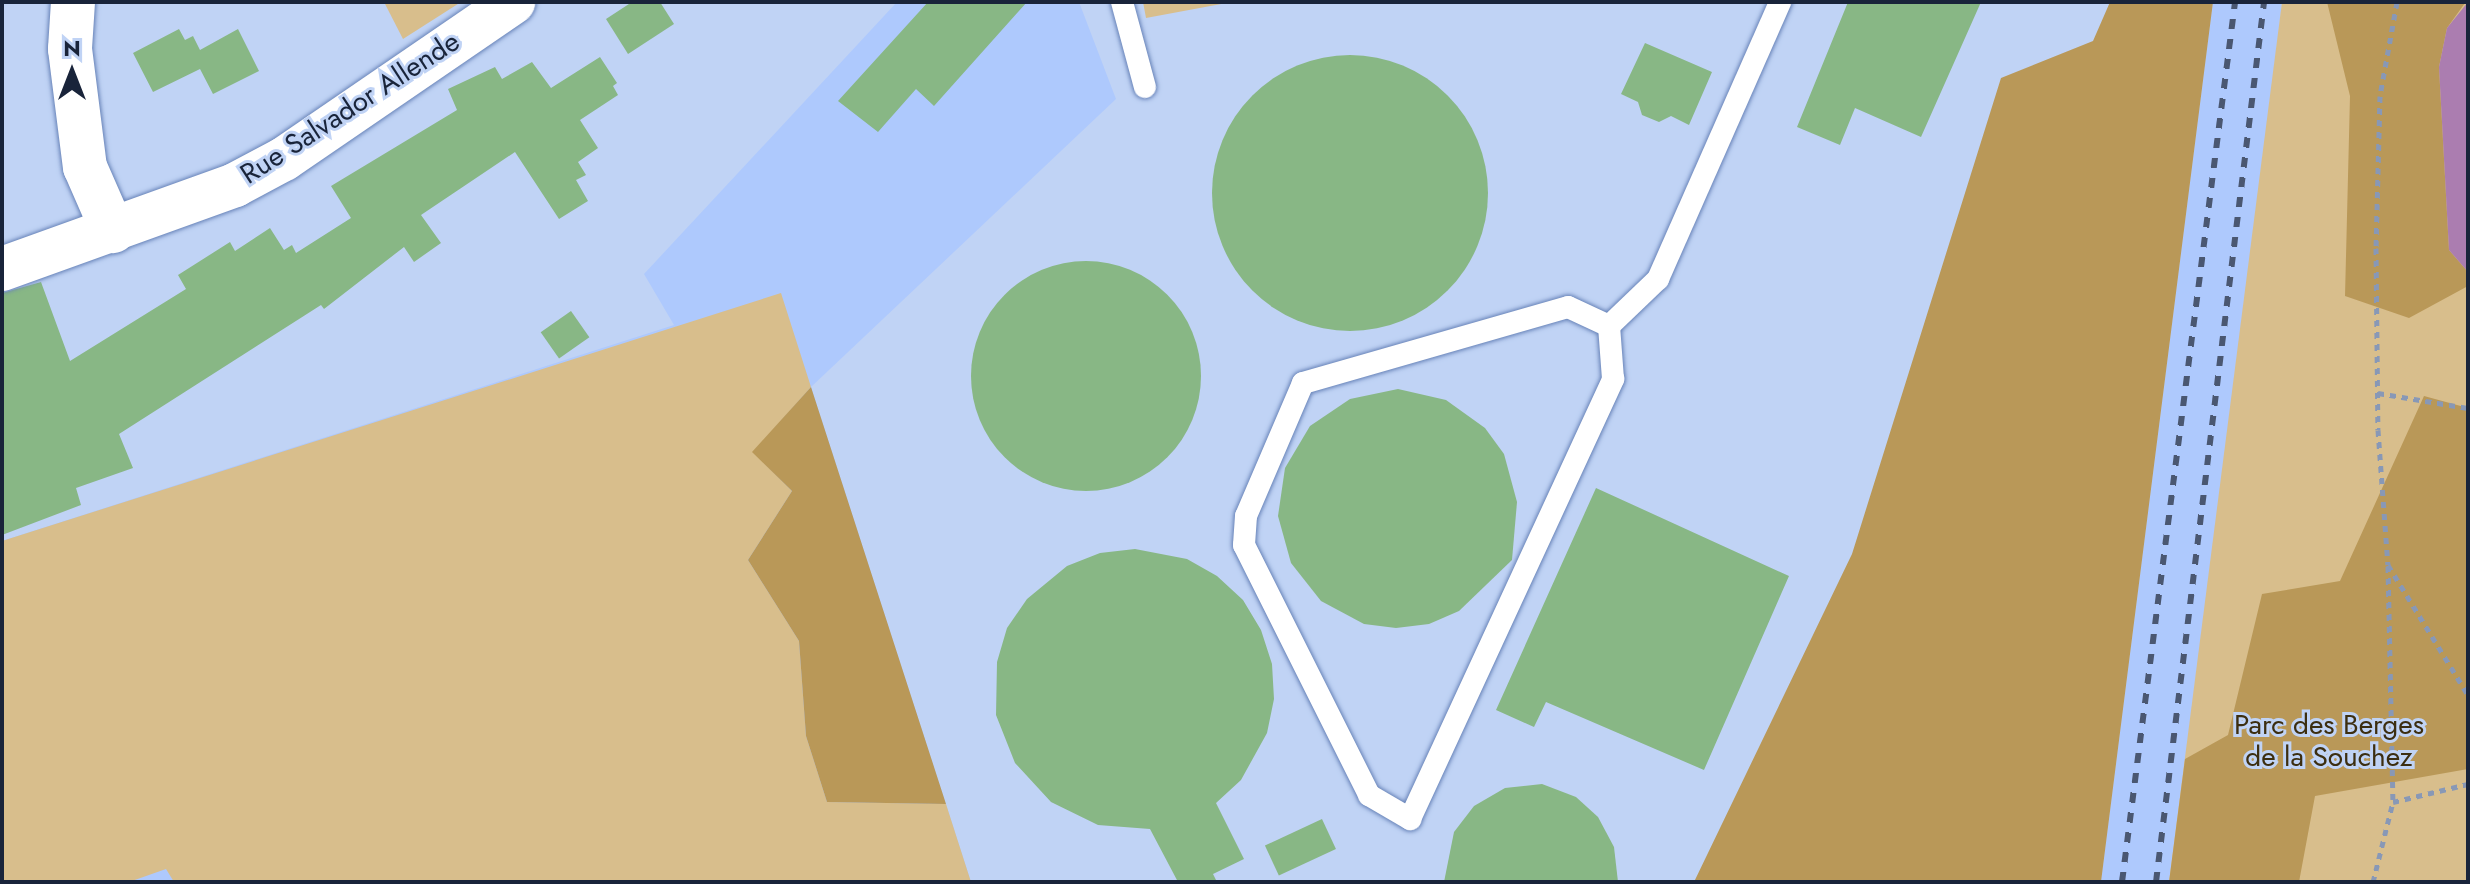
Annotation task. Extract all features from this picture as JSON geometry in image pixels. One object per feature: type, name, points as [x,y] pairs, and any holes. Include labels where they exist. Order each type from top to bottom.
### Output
[{"type":"street","points":[[73,2],[70,49],[85,167],[113,231]]},
{"type":"street","name":"Rue Salvador Allende","points":[[2,269],[235,185],[284,159],[513,2]]},
{"type":"lane","points":[[1122,2],[1145,87]]},
{"type":"lane","points":[[1609,326],[1658,279],[1780,2]]},
{"type":"lane","points":[[1568,307],[1609,326],[1613,379],[1410,819],[1369,795],[1244,545],[1246,516],[1303,383],[1568,307]]},
{"type":"path","points":[[2373,882],[2393,802],[2388,565],[2378,393],[2380,96],[2397,2]]},
{"type":"path","points":[[2378,393],[2468,408]]},
{"type":"path","points":[[2388,565],[2468,695]]},
{"type":"path","points":[[2393,802],[2468,784]]},
{"type":"shaded area","points":[[897,2],[1079,2],[1116,99],[811,387],[971,882],[2,882],[2,541],[674,325],[644,274]]},
{"type":"shaded area","points":[[2213,2],[2282,2],[2258,207],[2169,882],[2101,882]]},
{"type":"shaded area","points":[[2468,2],[2468,272],[2449,250],[2439,67],[2447,28]]},
{"type":"green space","points":[[384,2],[461,2],[403,39]]},
{"type":"green space","points":[[1143,2],[1232,2],[1146,18]]},
{"type":"green space","points":[[2110,2],[2213,2],[2101,882],[1694,882],[1852,554],[2001,78],[2093,41]]},
{"type":"green space","name":"Parc des Berges de la Souchez","points":[[2282,2],[2468,2],[2468,882],[2169,882]]},
{"type":"green space","points":[[2327,2],[2465,3],[2447,28],[2439,67],[2449,250],[2468,272],[2468,286],[2409,318],[2345,296],[2350,96]]},
{"type":"green space","points":[[781,293],[811,387],[753,452],[792,491],[748,560],[799,641],[806,736],[827,802],[946,804],[971,882],[174,882],[166,869],[129,882],[2,882],[2,541]]},
{"type":"green space","points":[[811,387],[946,804],[827,802],[806,736],[799,641],[748,560],[792,491],[752,452]]},
{"type":"green space","points":[[2424,396],[2468,408],[2468,769],[2315,796],[2299,882],[2169,882],[2185,759],[2228,735],[2262,594],[2340,581]]},
{"type":"building","points":[[632,2],[660,2],[674,24],[628,54],[606,19]]},
{"type":"building","points":[[928,2],[1027,2],[934,106],[916,89],[878,132],[838,101]]},
{"type":"building","points":[[1848,2],[1981,2],[1921,137],[1855,108],[1840,145],[1797,127]]},
{"type":"building","points":[[179,29],[185,40],[193,36],[200,50],[238,29],[259,71],[213,94],[200,69],[153,92],[133,53]]},
{"type":"building","points":[[1645,43],[1712,72],[1689,125],[1671,116],[1659,122],[1642,115],[1638,102],[1621,94]]},
{"type":"building","points":[[1364,55],[1415,71],[1438,86],[1457,105],[1478,140],[1486,166],[1486,220],[1478,246],[1465,270],[1448,291],[1427,308],[1403,321],[1364,331],[1336,331],[1285,315],[1262,300],[1243,281],[1222,246],[1214,220],[1212,179],[1228,128],[1243,105],[1262,86],[1297,65],[1323,57]]},
{"type":"building","points":[[600,57],[617,83],[613,86],[618,95],[580,120],[598,148],[578,162],[586,175],[576,180],[588,201],[559,219],[515,152],[421,215],[441,243],[414,262],[404,247],[324,309],[321,305],[119,434],[133,468],[76,488],[81,505],[2,535],[2,293],[41,282],[70,361],[186,289],[178,275],[230,242],[235,251],[270,228],[284,250],[292,245],[296,253],[351,218],[331,186],[457,110],[448,89],[495,67],[502,79],[532,62],[551,88]]},
{"type":"building","points":[[1086,261],[1130,270],[1167,295],[1192,332],[1201,376],[1192,420],[1167,457],[1130,482],[1086,491],[1042,482],[1005,457],[980,420],[971,376],[980,332],[1005,295],[1042,270]]},
{"type":"building","points":[[571,311],[589,337],[559,358],[541,332]]},
{"type":"building","points":[[1398,389],[1446,400],[1485,428],[1504,454],[1517,502],[1512,560],[1459,611],[1429,624],[1396,628],[1364,624],[1321,601],[1291,563],[1278,516],[1285,468],[1310,426],[1350,399]]},
{"type":"building","points":[[1596,488],[1789,576],[1704,770],[1546,702],[1534,727],[1496,710]]},
{"type":"building","points":[[1135,549],[1187,559],[1217,576],[1243,600],[1261,630],[1272,664],[1274,699],[1267,733],[1241,780],[1216,803],[1244,859],[1213,874],[1217,882],[1178,882],[1150,829],[1098,825],[1051,802],[1015,763],[996,715],[997,662],[1007,628],[1027,599],[1067,566],[1100,553]]},
{"type":"building","points":[[1542,784],[1576,797],[1598,817],[1614,847],[1618,882],[1444,882],[1454,832],[1474,806],[1505,788]]},
{"type":"building","points":[[1322,819],[1336,849],[1279,876],[1265,846]]},
{"type":"railway","points":[[2122,882],[2235,2]]},
{"type":"railway","points":[[2156,882],[2264,2]]}]
